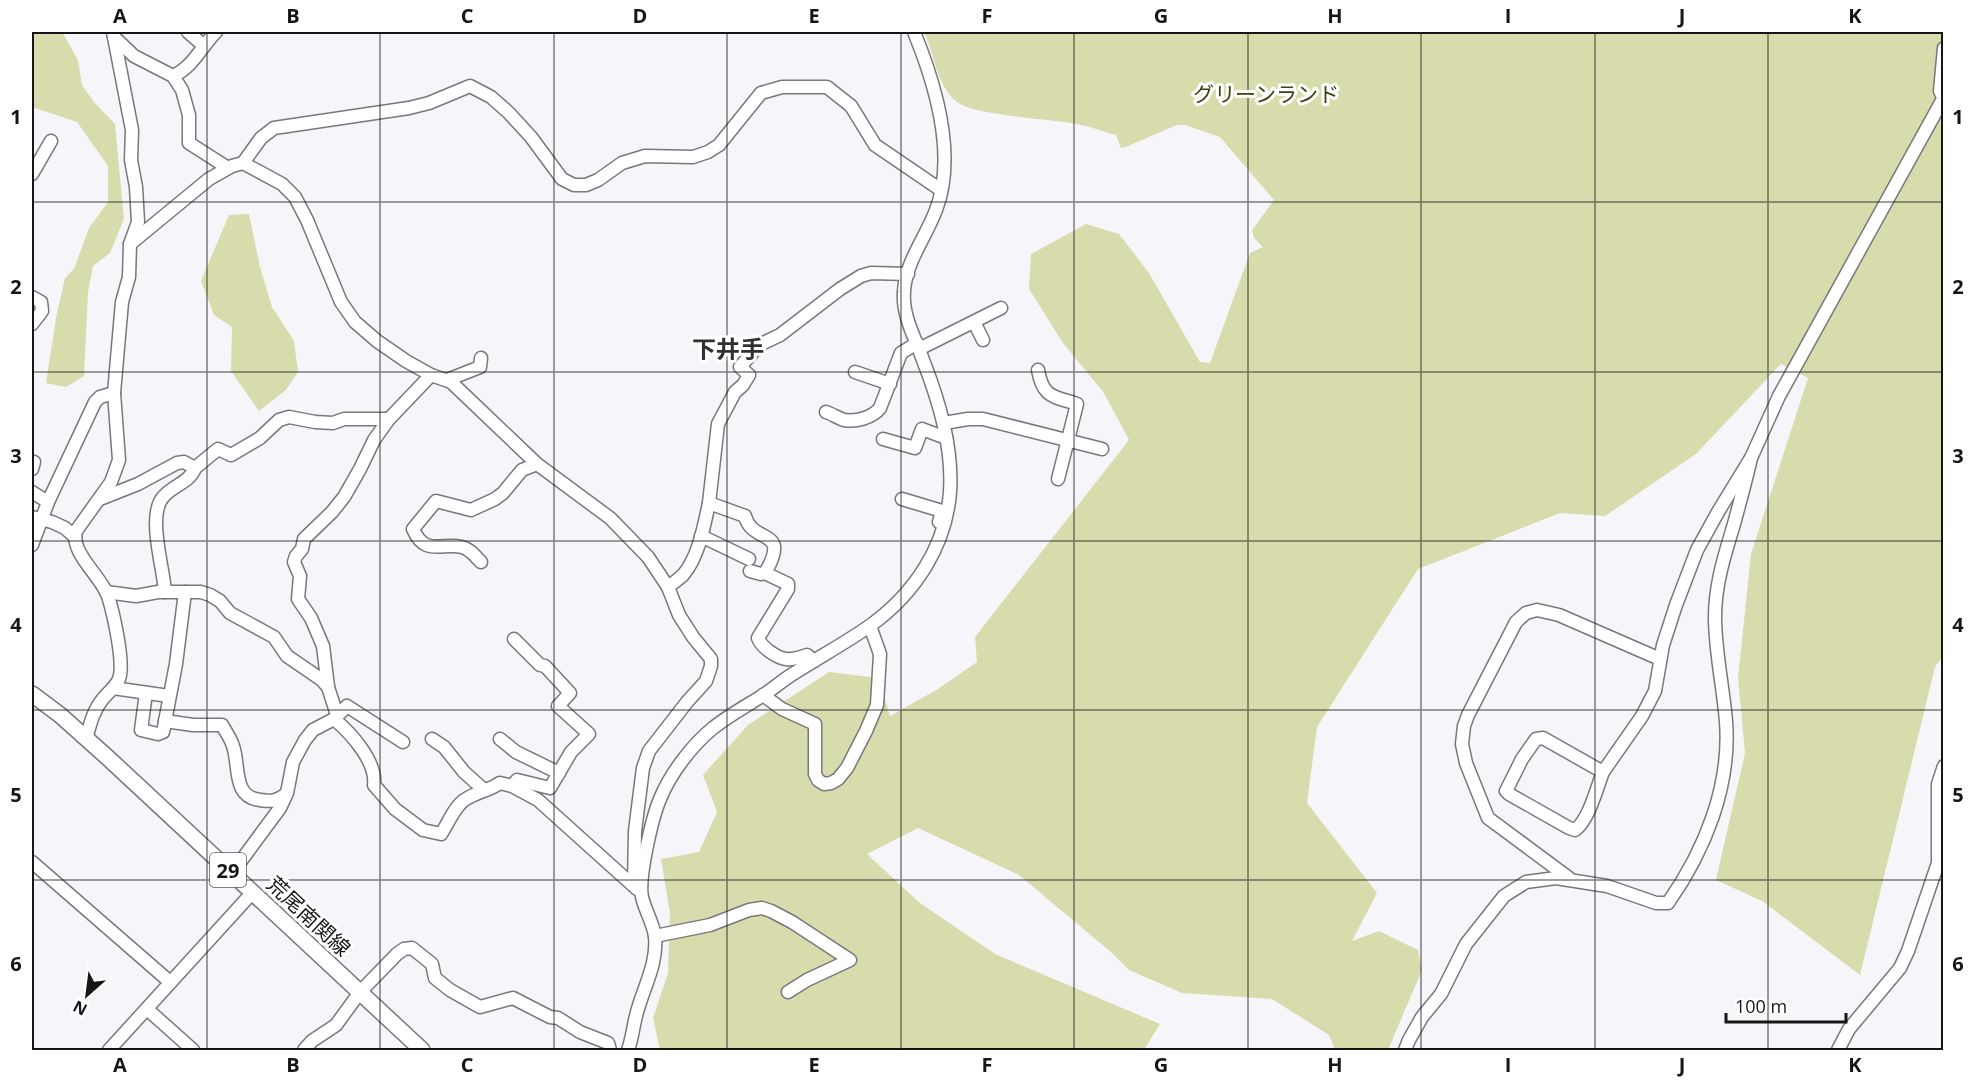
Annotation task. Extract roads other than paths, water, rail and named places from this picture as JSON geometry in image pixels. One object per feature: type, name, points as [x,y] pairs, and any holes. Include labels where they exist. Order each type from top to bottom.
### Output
[{"type":"main road","name":"荒尾南関線","points":[[32,694],[60,715],[422,1050]]},
{"type":"street","points":[[188,32],[203,45]]},
{"type":"street","points":[[174,76],[192,63],[203,45],[216,32]]},
{"type":"street","points":[[637,890],[660,799],[688,752],[713,728],[870,626],[907,593],[929,562],[941,537],[950,493],[944,423],[907,315],[903,295],[908,274],[937,207],[944,168],[939,112],[933,85],[914,32]]},
{"type":"street","points":[[114,34],[134,56],[174,76],[182,90],[187,109],[189,143],[228,168]]},
{"type":"street","points":[[86,739],[94,712],[119,679],[121,670],[116,627],[106,592],[77,548],[75,537],[76,531],[111,482],[119,460],[114,393],[122,302],[129,277],[130,244],[138,222],[136,187],[131,160],[132,130],[114,34]]},
{"type":"street","points":[[1604,772],[1543,738],[1536,739],[1522,759],[1506,791],[1559,823],[1575,830],[1579,827],[1604,772],[1642,716],[1655,691],[1660,659],[1676,605],[1697,550],[1751,458],[1779,396],[1943,99],[1940,91],[1944,48]]},
{"type":"street","points":[[130,244],[209,179],[228,168],[243,163],[261,138],[274,128],[409,108],[429,103],[470,86],[490,97],[509,113],[531,137],[562,179],[573,185],[586,185],[598,180],[622,163],[645,156],[693,157],[708,152],[719,145],[761,93],[782,87],[827,87],[851,106],[874,145],[941,190]]},
{"type":"street","points":[[32,174],[51,141]]},
{"type":"street","points":[[243,163],[282,184],[295,197],[341,302],[355,322],[406,362],[431,375],[452,382],[537,464],[610,518],[648,556],[668,587],[679,615],[711,659],[706,681],[649,751],[643,768],[634,831],[637,890],[655,936],[652,968],[636,1013],[628,1050]]},
{"type":"street","points":[[668,587],[684,574],[701,536],[709,503],[718,424],[735,392],[749,375],[740,367],[749,354],[759,345],[780,335],[840,289],[861,276],[872,273],[908,274]]},
{"type":"street","points":[[32,297],[41,302],[42,311],[32,324]]},
{"type":"street","points":[[826,412],[845,420],[868,418],[875,414],[880,408],[901,353],[1001,308]]},
{"type":"street","points":[[974,322],[983,340]]},
{"type":"street","points":[[447,380],[480,367],[481,358]]},
{"type":"street","points":[[1038,370],[1042,388],[1049,394],[1077,404],[1058,479]]},
{"type":"street","points":[[855,372],[890,384]]},
{"type":"street","points":[[431,375],[388,418],[344,497],[332,512],[304,538],[302,549],[294,562],[300,576],[298,599],[310,618],[322,646],[335,717],[357,742],[373,770],[374,785],[395,809],[423,830],[441,834],[463,800],[484,790],[492,789],[500,783],[512,786],[538,800],[637,890]]},
{"type":"street","points":[[32,545],[36,518],[48,502],[95,402],[100,397],[114,393]]},
{"type":"street","points":[[165,592],[157,544],[158,503],[165,495],[193,475],[195,468],[218,449],[231,455],[260,438],[279,420],[289,417],[333,423],[344,419],[388,418]]},
{"type":"street","points":[[944,423],[983,419],[1102,449]]},
{"type":"street","points":[[883,439],[915,448],[922,429],[946,438]]},
{"type":"street","points":[[1405,1050],[1422,1017],[1441,994],[1466,944],[1504,896],[1526,882],[1556,878],[1607,886],[1656,903],[1668,903],[1679,888],[1706,838],[1717,805],[1727,750],[1715,616],[1718,577],[1751,458]]},
{"type":"street","points":[[99,500],[138,484],[177,463],[183,462],[195,468]]},
{"type":"street","points":[[480,562],[463,547],[430,546],[415,535],[413,529],[436,501],[471,510],[495,499],[522,470],[537,464]]},
{"type":"street","points":[[32,492],[48,502]]},
{"type":"street","points":[[903,500],[942,511],[935,534],[923,557],[929,562]]},
{"type":"street","points":[[709,503],[745,516],[746,523],[773,543],[776,551],[774,559],[765,573]]},
{"type":"street","points":[[36,518],[65,528],[75,537]]},
{"type":"street","points":[[701,536],[761,574],[765,573],[788,584],[788,589],[758,638],[759,643],[786,660],[807,655],[814,661]]},
{"type":"street","points":[[106,592],[136,596],[144,593],[165,592],[201,592],[210,595],[220,601],[230,613],[274,637],[287,656],[322,680],[328,687]]},
{"type":"street","points":[[146,693],[141,729],[158,734],[163,732],[176,663],[185,592]]},
{"type":"street","points":[[1573,881],[1488,818],[1466,763],[1462,744],[1468,715],[1516,622],[1526,613],[1537,610],[1558,615],[1660,659]]},
{"type":"street","points":[[764,695],[782,709],[815,724],[813,763],[815,774],[824,784],[831,783],[847,768],[877,705],[880,654],[870,626]]},
{"type":"street","points":[[512,786],[517,780],[550,788],[571,752],[589,734],[558,706],[570,693],[545,666],[514,639]]},
{"type":"street","points":[[113,688],[169,696]]},
{"type":"street","points":[[231,873],[280,808],[287,793],[292,762],[313,730],[335,717],[347,706],[403,742]]},
{"type":"street","points":[[165,721],[193,725],[222,725],[233,746],[238,779],[243,790],[251,799],[278,801],[287,793]]},
{"type":"street","points":[[432,738],[444,747],[464,772],[484,790]]},
{"type":"street","points":[[500,739],[516,752],[559,773]]},
{"type":"street","points":[[1838,1050],[1849,1029],[1900,968],[1908,951],[1938,863],[1938,784],[1944,766]]},
{"type":"street","points":[[32,862],[170,982]]},
{"type":"street","points":[[109,1050],[252,893]]},
{"type":"street","points":[[655,936],[710,925],[749,910],[762,908],[792,922],[850,960],[807,980],[788,992]]},
{"type":"street","points":[[304,1050],[312,1041],[336,1025],[360,992],[397,954],[404,949],[412,948],[432,964],[435,978],[450,990],[480,1006],[513,998],[550,1017],[558,1018],[580,1032],[608,1043],[610,1050]]},
{"type":"street","points":[[147,1009],[193,1050]]},
{"type":"district","name":"下井手","points":[[728,348]]},
{"type":"park label","name":"グリーンランド","points":[[1266,94]]}]
